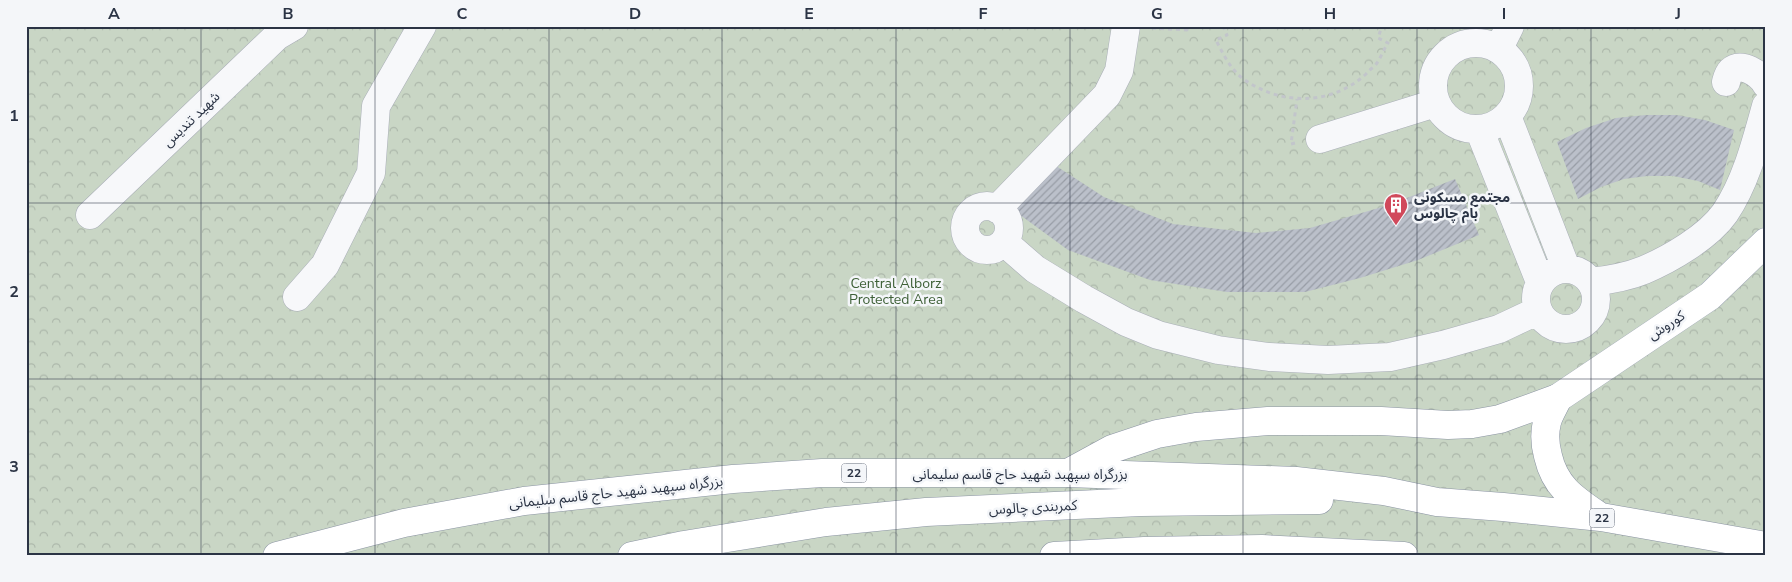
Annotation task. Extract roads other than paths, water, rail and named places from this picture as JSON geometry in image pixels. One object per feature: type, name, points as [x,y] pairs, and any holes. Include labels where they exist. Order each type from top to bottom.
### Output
[{"type":"main road","name":"کوروش","points":[[1006,508],[1112,449],[1157,434],[1196,427],[1268,421],[1381,421],[1448,425],[1472,424],[1500,419],[1558,398],[1710,296],[1766,242]]},
{"type":"main road","points":[[1558,398],[1547,422],[1544,442],[1550,467],[1559,484],[1572,498],[1601,517]]},
{"type":"main road","name":"بزرگراه سپهبد شهید حاج قاسم سلیمانی","points":[[277,556],[404,522],[524,501],[674,484],[822,474],[1068,473],[1296,481],[1384,491],[1437,502],[1601,517],[1766,546]]},
{"type":"main road","name":"کمربندی چالوس","points":[[632,556],[684,545],[826,522],[926,512],[1141,502],[1346,500],[1437,502]]},
{"type":"main road","points":[[1054,556],[1154,550],[1262,549],[1404,556]]},
{"type":"street","name":"شهید تندیس","points":[[90,215],[277,36],[294,26]]},
{"type":"street","points":[[297,297],[325,265],[371,173],[376,106],[422,26]]},
{"type":"street","points":[[997,209],[1106,95],[1119,71],[1126,26]]},
{"type":"street","points":[[1463,36],[1471,42],[1486,43],[1505,37],[1509,57],[1516,68],[1519,80],[1519,93],[1515,106],[1499,123],[1479,129],[1466,128],[1453,123],[1443,114],[1436,103],[1432,90],[1433,77],[1438,64],[1463,36]]},
{"type":"street","points":[[1726,82],[1729,72],[1734,68],[1741,67],[1763,78],[1766,84]]},
{"type":"street","points":[[1320,139],[1436,103]]},
{"type":"street","points":[[1591,282],[1614,279],[1643,270],[1674,254],[1702,236],[1724,214],[1738,190],[1756,115]]},
{"type":"street","points":[[1507,116],[1566,268]]},
{"type":"street","points":[[1479,129],[1540,282]]},
{"type":"street","points":[[984,207],[997,209],[1003,214],[1009,228],[1004,242],[992,250],[985,250],[972,245],[965,233],[967,219],[971,213],[984,207]]},
{"type":"street","points":[[1004,242],[1035,269],[1126,322],[1158,335],[1218,350],[1269,357],[1328,360],[1390,356],[1443,345],[1498,329],[1537,311]]},
{"type":"street","points":[[1566,268],[1576,270],[1591,282],[1596,292],[1594,311],[1588,320],[1580,326],[1571,329],[1560,329],[1551,326],[1543,320],[1537,311],[1535,302],[1536,291],[1540,282],[1556,270],[1566,268]]},
{"type":"place","name":"مجتمع مسکونی بام چالوس","points":[[1396,226]]},
{"type":"park label","name":"Central Alborz Protected Area","points":[[896,292]]}]
